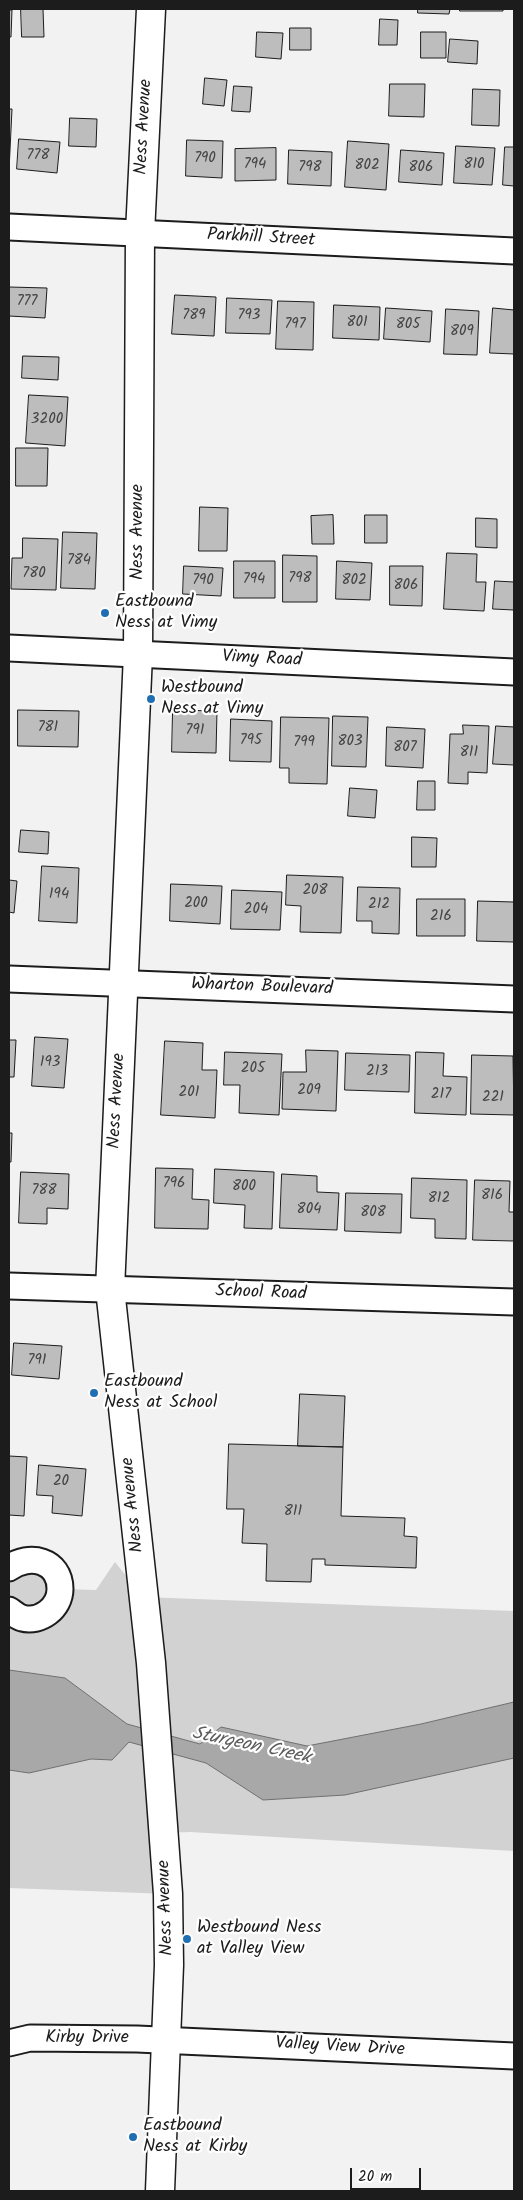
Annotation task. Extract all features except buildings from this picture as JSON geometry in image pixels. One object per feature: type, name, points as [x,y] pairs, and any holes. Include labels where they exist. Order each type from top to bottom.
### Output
[{"type":"street","name":"Ness Avenue","points":[[151,9],[140,232],[138,654],[110,1289],[151,1663],[168,1894],[169,1965],[160,2191]]},
{"type":"street","name":"Parkhill Street","points":[[9,227],[514,251]]},
{"type":"street","name":"Vimy Road","points":[[9,648],[514,672]]},
{"type":"street","name":"Wharton Boulevard","points":[[9,979],[514,999]]},
{"type":"street","name":"School Road","points":[[9,1286],[514,1302]]},
{"type":"street","points":[[9,1568],[17,1562],[28,1560],[45,1564],[56,1574],[60,1589],[57,1602],[49,1612],[36,1619],[22,1618],[9,1610]]},
{"type":"street","name":"Kirby Drive","points":[[9,2043],[30,2038],[165,2041]]},
{"type":"street","name":"Valley View Drive","points":[[165,2041],[514,2056]]},
{"type":"shaded area","points":[[28,1560],[60,1589],[96,1590],[115,1562],[143,1597],[514,1611],[514,1851],[190,1832],[164,1833],[168,1894],[9,1888],[9,1569]]},
{"type":"water","name":"Sturgeon Creek","points":[[9,1670],[65,1678],[127,1724],[200,1744],[221,1727],[307,1746],[421,1724],[514,1702],[514,1758],[345,1795],[263,1800],[206,1763],[129,1742],[112,1760],[91,1759],[29,1773],[9,1770]]},
{"type":"place","name":"Eastbound Ness at Vimy","points":[[105,613]]},
{"type":"place","name":"Westbound Ness at Vimy","points":[[151,699]]},
{"type":"place","name":"Eastbound Ness at School","points":[[94,1393]]},
{"type":"place","name":"Westbound Ness at Valley View","points":[[187,1939]]},
{"type":"place","name":"Eastbound Ness at Kirby","points":[[133,2137]]}]
